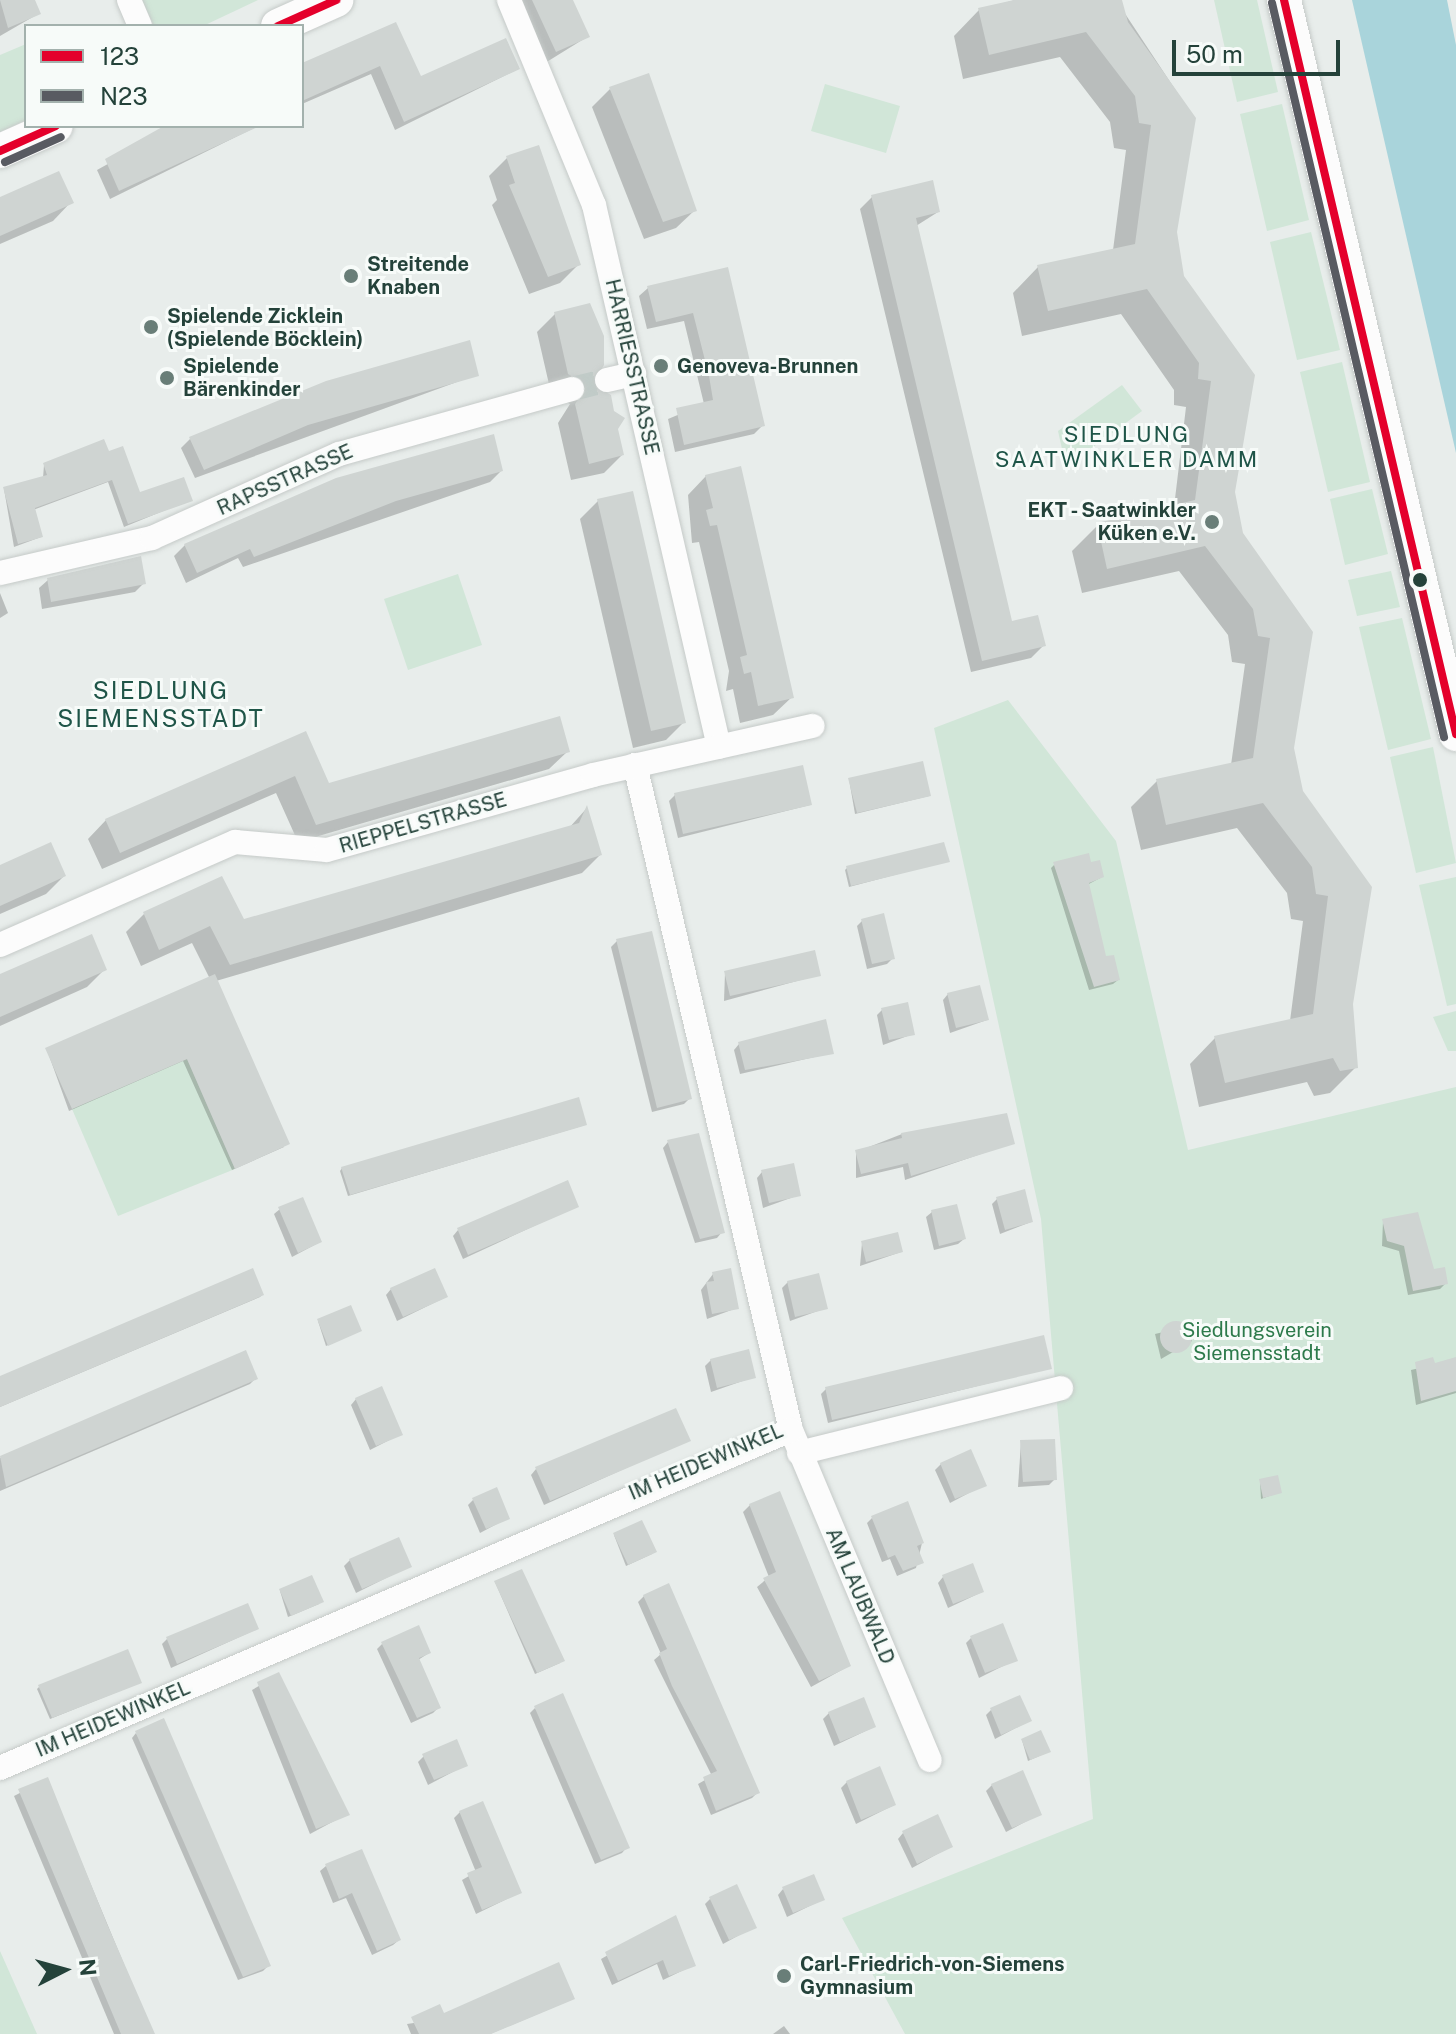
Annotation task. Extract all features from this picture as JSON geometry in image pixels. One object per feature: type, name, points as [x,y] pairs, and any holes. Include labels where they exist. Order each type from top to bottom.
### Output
[{"type":"main road","points":[[282,24],[336,0]]},
{"type":"main road","points":[[1284,0],[1456,734]]},
{"type":"main road","points":[[0,151],[52,128]]},
{"type":"street","points":[[129,0],[139,24]]},
{"type":"street","name":"HARRIESSTRASSE","points":[[509,0],[594,205],[719,747]]},
{"type":"street","points":[[607,380],[634,374]]},
{"type":"street","name":"RAPSSTRASSE","points":[[0,573],[152,538],[339,454],[572,389]]},
{"type":"street","name":"RIEPPELSTRASSE","points":[[0,945],[235,842],[327,850],[635,765],[813,726]]},
{"type":"street","name":"IM HEIDEWINKEL","points":[[635,765],[795,1441]]},
{"type":"street","name":"IM HEIDEWINKEL","points":[[0,1768],[795,1441],[1061,1388]]},
{"type":"street","name":"AM LAUBWALD","points":[[795,1441],[930,1760]]},
{"type":"green space","points":[[142,0],[258,0],[207,24],[153,24]]},
{"type":"green space","points":[[1214,0],[1257,0],[1278,92],[1237,102]]},
{"type":"green space","points":[[24,45],[24,121],[0,132],[0,55]]},
{"type":"green space","points":[[825,84],[900,106],[886,153],[811,131]]},
{"type":"green space","points":[[1282,104],[1309,220],[1267,231],[1240,114]]},
{"type":"green space","points":[[1311,232],[1340,350],[1297,360],[1270,242]]},
{"type":"green space","points":[[1342,362],[1370,482],[1328,492],[1300,372]]},
{"type":"green space","points":[[1122,385],[1142,411],[1066,467],[1058,431]]},
{"type":"green space","points":[[1372,489],[1388,554],[1345,565],[1330,499]]},
{"type":"green space","points":[[1391,571],[1400,607],[1357,616],[1348,580]]},
{"type":"green space","points":[[458,574],[482,645],[408,670],[384,599]]},
{"type":"green space","points":[[1402,618],[1431,739],[1388,750],[1359,627]]},
{"type":"green space","name":"Siedlungsverein Siemensstadt","points":[[1008,700],[1116,841],[1188,1150],[1456,1087],[1456,2034],[905,2034],[842,1918],[1093,1819],[1041,1219],[934,728]]},
{"type":"green space","points":[[1433,747],[1456,863],[1416,873],[1390,757]]},
{"type":"green space","points":[[1456,877],[1456,1004],[1447,1006],[1419,885]]},
{"type":"green space","points":[[1456,1011],[1456,1051],[1448,1051],[1433,1017]]},
{"type":"green space","points":[[187,1059],[235,1169],[118,1216],[72,1109]]},
{"type":"green space","points":[[0,1951],[37,2034],[0,2034]]},
{"type":"water","points":[[1352,0],[1447,0],[1456,45],[1456,453]]},
{"type":"building","points":[[0,0],[35,0],[41,14],[8,28]]},
{"type":"building","points":[[532,0],[573,0],[590,37],[556,52]]},
{"type":"building","points":[[1014,0],[1122,0],[1128,22],[1196,118],[1177,232],[1184,276],[1255,375],[1235,492],[1243,533],[1313,632],[1294,748],[1303,791],[1372,887],[1353,1004],[1358,1068],[1340,1071],[1333,1058],[1225,1083],[1214,1036],[1313,1014],[1328,896],[1316,894],[1312,867],[1263,803],[1166,825],[1156,779],[1253,758],[1270,638],[1258,636],[1253,609],[1205,546],[1107,569],[1097,523],[1195,500],[1211,381],[1198,379],[1199,363],[1147,289],[1048,311],[1037,265],[1135,244],[1151,125],[1139,123],[1135,96],[1086,32],[989,55],[978,8]]},
{"type":"building","points":[[396,22],[421,76],[506,38],[520,69],[404,122],[380,66],[304,100],[304,62]]},
{"type":"building","points":[[649,73],[697,211],[663,222],[609,87]]},
{"type":"building","points":[[160,128],[256,128],[119,191],[105,159]]},
{"type":"building","points":[[539,145],[581,265],[548,277],[509,185],[515,183],[506,156]]},
{"type":"building","points":[[59,171],[74,203],[0,236],[0,197]]},
{"type":"building","points":[[933,180],[940,212],[916,218],[1012,621],[1038,615],[1046,646],[982,661],[871,195]]},
{"type":"building","points":[[728,267],[765,426],[684,445],[676,408],[713,400],[709,376],[693,313],[656,322],[647,286]]},
{"type":"building","points":[[590,303],[604,336],[604,365],[593,384],[611,395],[614,411],[625,418],[618,429],[624,455],[589,464],[575,404],[587,386],[568,374],[554,312]]},
{"type":"building","points":[[470,340],[479,376],[308,425],[204,470],[189,437],[326,381]]},
{"type":"building","points":[[494,434],[503,471],[396,501],[254,557],[250,549],[197,573],[184,544],[336,478]]},
{"type":"building","points":[[104,439],[109,451],[123,446],[140,492],[184,477],[193,501],[128,524],[112,480],[35,508],[43,537],[18,544],[3,487],[47,475],[43,463]]},
{"type":"building","points":[[741,466],[794,698],[758,706],[751,672],[744,674],[740,657],[747,655],[717,525],[710,526],[706,510],[713,508],[705,475]]},
{"type":"building","points":[[633,491],[686,723],[651,731],[597,499]]},
{"type":"building","points":[[141,556],[146,584],[51,602],[47,578]]},
{"type":"building","points":[[560,716],[570,752],[316,825],[295,776],[120,853],[105,819],[306,731],[329,783]]},
{"type":"building","points":[[923,761],[931,796],[857,813],[848,778]]},
{"type":"building","points":[[803,765],[812,805],[683,834],[674,793]]},
{"type":"building","points":[[587,805],[602,855],[230,965],[210,926],[159,950],[143,912],[222,876],[244,919],[579,823]]},
{"type":"building","points":[[51,842],[66,876],[0,906],[0,865]]},
{"type":"building","points":[[944,842],[950,862],[851,886],[846,866]]},
{"type":"building","points":[[1089,853],[1091,862],[1100,860],[1104,877],[1089,883],[1106,956],[1114,955],[1120,980],[1094,987],[1053,862]]},
{"type":"building","points":[[884,913],[895,959],[872,964],[861,919]]},
{"type":"building","points":[[652,931],[692,1099],[657,1108],[616,939]]},
{"type":"building","points":[[92,934],[107,970],[0,1017],[0,974]]},
{"type":"building","points":[[815,950],[821,976],[730,996],[724,971]]},
{"type":"building","points":[[215,974],[290,1144],[235,1169],[187,1059],[72,1109],[45,1048]]},
{"type":"building","points":[[980,985],[989,1020],[956,1028],[947,993]]},
{"type":"building","points":[[908,1002],[915,1035],[889,1040],[881,1008]]},
{"type":"building","points":[[826,1019],[834,1054],[745,1070],[738,1042]]},
{"type":"building","points":[[579,1097],[587,1125],[350,1195],[341,1167]]},
{"type":"building","points":[[1007,1113],[1015,1144],[911,1176],[908,1163],[861,1174],[855,1150],[902,1138],[901,1133]]},
{"type":"building","points":[[699,1133],[725,1233],[700,1239],[667,1140]]},
{"type":"building","points":[[794,1163],[801,1196],[769,1203],[761,1170]]},
{"type":"building","points":[[568,1180],[579,1207],[468,1255],[457,1228]]},
{"type":"building","points":[[1025,1189],[1033,1222],[1005,1230],[996,1197]]},
{"type":"building","points":[[303,1197],[322,1242],[298,1253],[278,1207]]},
{"type":"building","points":[[957,1204],[966,1239],[939,1246],[931,1210]]},
{"type":"building","points":[[1418,1212],[1434,1269],[1445,1267],[1448,1284],[1413,1291],[1404,1246],[1387,1241],[1382,1219]]},
{"type":"building","points":[[898,1232],[903,1252],[866,1262],[861,1241]]},
{"type":"building","points":[[253,1268],[264,1295],[0,1407],[0,1376]]},
{"type":"building","points":[[435,1268],[448,1297],[403,1317],[390,1288]]},
{"type":"building","points":[[731,1268],[739,1309],[712,1314],[706,1282],[714,1281],[712,1272]]},
{"type":"building","points":[[819,1273],[828,1309],[795,1317],[787,1281]]},
{"type":"building","points":[[351,1305],[362,1331],[328,1346],[317,1319]]},
{"type":"building","points":[[1176,1321],[1187,1326],[1192,1337],[1187,1348],[1176,1353],[1165,1348],[1160,1337],[1165,1326]]},
{"type":"building","points":[[1044,1335],[1052,1369],[832,1420],[825,1387]]},
{"type":"building","points":[[749,1349],[756,1378],[717,1388],[710,1359]]},
{"type":"building","points":[[246,1350],[258,1379],[6,1487],[0,1456]]},
{"type":"building","points":[[1433,1357],[1435,1363],[1456,1357],[1456,1391],[1421,1401],[1415,1362]]},
{"type":"building","points":[[382,1386],[403,1435],[376,1446],[355,1398]]},
{"type":"building","points":[[676,1408],[691,1441],[550,1501],[535,1467]]},
{"type":"building","points":[[1055,1439],[1057,1480],[1023,1482],[1020,1440]]},
{"type":"building","points":[[971,1449],[987,1486],[955,1499],[940,1463]]},
{"type":"building","points":[[1278,1475],[1282,1493],[1263,1498],[1259,1479]]},
{"type":"building","points":[[497,1487],[510,1519],[486,1529],[472,1498]]},
{"type":"building","points":[[780,1491],[851,1666],[819,1681],[763,1578],[776,1572],[749,1504]]},
{"type":"building","points":[[908,1501],[924,1543],[917,1546],[924,1563],[903,1571],[895,1555],[888,1558],[871,1516]]},
{"type":"building","points":[[642,1520],[657,1552],[628,1565],[613,1533]]},
{"type":"building","points":[[399,1537],[412,1567],[362,1589],[349,1559]]},
{"type":"building","points":[[973,1563],[984,1592],[953,1604],[942,1575]]},
{"type":"building","points":[[522,1569],[565,1661],[537,1673],[494,1581]]},
{"type":"building","points":[[312,1575],[324,1602],[291,1616],[279,1589]]},
{"type":"building","points":[[669,1583],[760,1793],[716,1811],[703,1777],[717,1771],[672,1686],[659,1653],[667,1649],[643,1595]]},
{"type":"building","points":[[248,1603],[259,1629],[177,1664],[166,1637]]},
{"type":"building","points":[[1003,1623],[1018,1661],[985,1673],[970,1636]]},
{"type":"building","points":[[419,1625],[431,1653],[419,1658],[441,1708],[417,1718],[381,1642]]},
{"type":"building","points":[[128,1649],[142,1683],[52,1718],[38,1685]]},
{"type":"building","points":[[279,1672],[350,1815],[316,1829],[257,1682]]},
{"type":"building","points":[[563,1693],[630,1848],[601,1860],[534,1706]]},
{"type":"building","points":[[1020,1695],[1032,1721],[1001,1735],[990,1708]]},
{"type":"building","points":[[864,1697],[876,1727],[840,1742],[828,1712]]},
{"type":"building","points":[[164,1718],[271,1966],[243,1977],[135,1731]]},
{"type":"building","points":[[1041,1730],[1051,1752],[1030,1760],[1021,1739]]},
{"type":"building","points":[[457,1739],[468,1766],[434,1780],[422,1754]]},
{"type":"building","points":[[880,1766],[896,1805],[861,1820],[846,1781]]},
{"type":"building","points":[[1023,1770],[1042,1815],[1012,1828],[991,1784]]},
{"type":"building","points":[[48,1777],[155,2034],[121,2034],[18,1789]]},
{"type":"building","points":[[483,1801],[522,1893],[482,1910],[467,1873],[482,1867],[459,1811]]},
{"type":"building","points":[[938,1814],[953,1847],[917,1864],[902,1831]]},
{"type":"building","points":[[362,1849],[401,1940],[377,1951],[352,1893],[339,1899],[325,1864]]},
{"type":"building","points":[[814,1874],[825,1900],[793,1913],[782,1887]]},
{"type":"building","points":[[737,1884],[757,1928],[729,1940],[709,1897]]},
{"type":"building","points":[[676,1915],[696,1966],[669,1976],[663,1960],[618,1981],[605,1952]]},
{"type":"building","points":[[559,1962],[575,1999],[491,2034],[419,2034],[411,2017],[440,2004],[444,2013]]},
{"type":"tunnel","points":[[572,389],[607,380]]},
{"type":"transit line","name":"123","points":[[282,24],[336,0]]},
{"type":"transit line","name":"123","points":[[1284,0],[1456,734]]},
{"type":"transit line","name":"N23","points":[[1272,3],[1444,737]]},
{"type":"transit line","name":"123","points":[[0,151],[52,128]]},
{"type":"transit line","name":"N23","points":[[5,162],[61,137]]},
{"type":"place","name":"Streitende Knaben","points":[[351,276]]},
{"type":"place","name":"Spielende Zicklein (Spielende Böcklein)","points":[[151,327]]},
{"type":"place","name":"Genoveva-Brunnen","points":[[661,366]]},
{"type":"place","name":"Spielende Bärenkinder","points":[[167,378]]},
{"type":"place","name":"EKT - Saatwinkler Küken e.V.","points":[[1212,522]]},
{"type":"place","name":"Carl-Friedrich-von-Siemens Gymnasium","points":[[784,1976]]},
{"type":"district","name":"SIEDLUNG SAATWINKLER DAMM","points":[[1127,446]]},
{"type":"district","name":"SIEDLUNG SIEMENSSTADT","points":[[161,705]]}]
